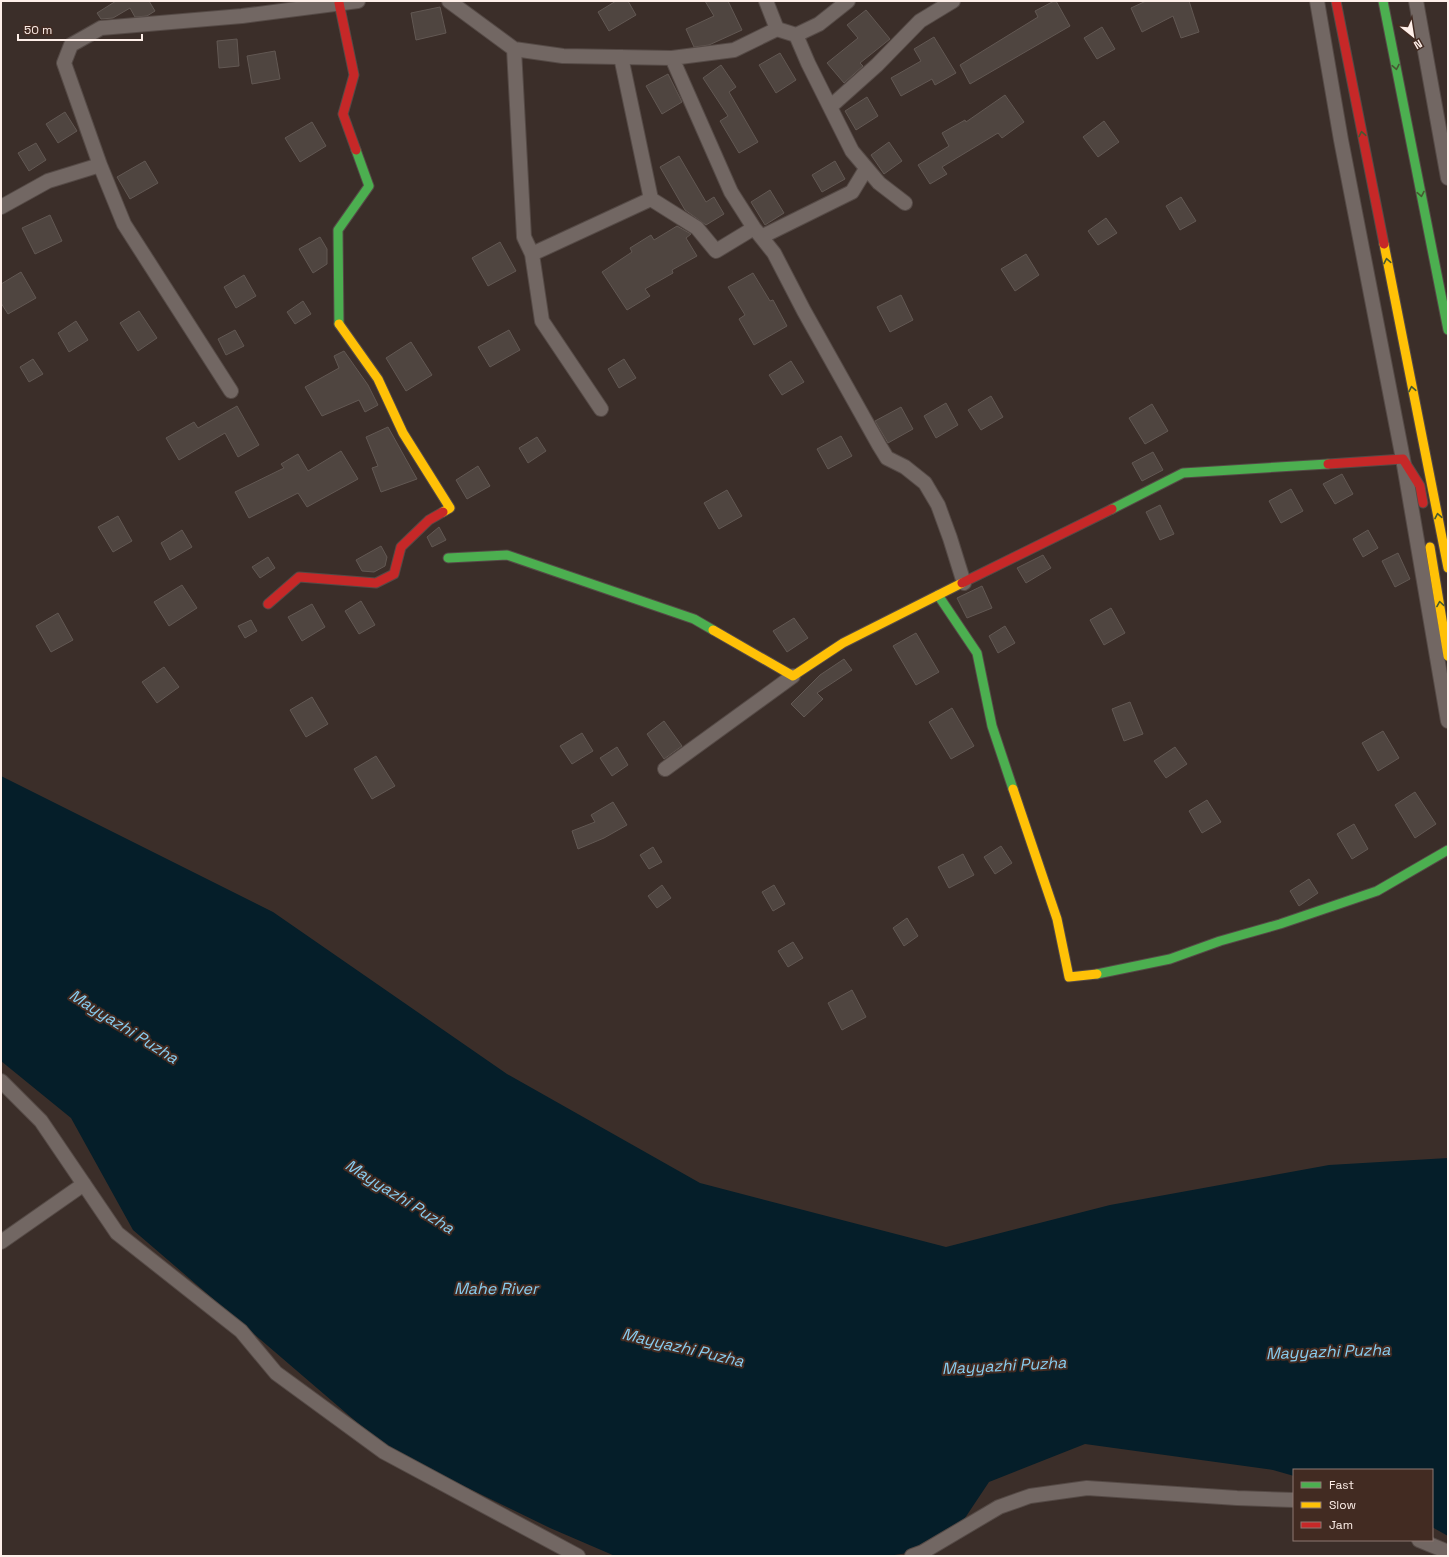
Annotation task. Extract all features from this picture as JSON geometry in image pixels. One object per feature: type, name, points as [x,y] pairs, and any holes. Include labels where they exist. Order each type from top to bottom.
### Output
[{"type":"main road","points":[[1336,1],[1448,568]]},
{"type":"main road","points":[[1383,1],[1448,330]]},
{"type":"main road","points":[[268,604],[299,577],[376,583],[394,574],[401,547],[429,520],[450,508],[403,433],[378,379],[339,325],[338,230],[369,186],[343,114],[354,75],[339,4]]},
{"type":"main road","points":[[448,558],[507,555],[537,565],[694,619],[793,676],[843,643],[1183,473],[1403,460],[1420,486],[1424,509]]},
{"type":"main road","points":[[1429,540],[1448,656]]},
{"type":"main road","points":[[938,595],[977,653],[992,726],[1057,919],[1069,977],[1106,973],[1170,959],[1220,941],[1280,924],[1377,891],[1448,850]]},
{"type":"street","points":[[231,391],[124,224],[100,165],[64,63],[71,46],[101,28],[242,16],[358,1]]},
{"type":"street","points":[[449,1],[514,49],[564,56],[672,58],[734,50],[777,29],[796,35],[819,24],[848,1]]},
{"type":"street","points":[[766,1],[777,29]]},
{"type":"street","points":[[830,107],[877,65],[920,21],[953,1]]},
{"type":"street","points":[[1317,1],[1341,140],[1403,460],[1448,721]]},
{"type":"street","points":[[1416,1],[1448,178]]},
{"type":"street","points":[[796,35],[808,63],[852,151],[879,183],[905,203]]},
{"type":"street","points":[[514,49],[524,237],[532,254],[542,321],[601,409]]},
{"type":"street","points":[[621,57],[651,199],[697,228],[716,251],[852,192],[866,168]]},
{"type":"street","points":[[672,58],[731,192],[758,233],[774,253],[804,311],[887,458],[905,467],[925,483],[938,505],[964,583]]},
{"type":"street","points":[[1,207],[48,181],[100,165]]},
{"type":"street","points":[[532,254],[651,199]]},
{"type":"street","points":[[665,769],[793,676]]},
{"type":"street","points":[[1,1081],[41,1121],[117,1233],[241,1331],[276,1373],[384,1452],[578,1556]]},
{"type":"street","points":[[1,1242],[84,1184]]},
{"type":"street","points":[[912,1556],[923,1552],[999,1507],[1030,1496],[1087,1488],[1237,1498],[1293,1500]]},
{"type":"street","points":[[1421,1541],[1448,1552]]},
{"type":"water","name":"Mahe River","points":[[1,776],[273,912],[507,1074],[700,1183],[946,1247],[1110,1205],[1329,1165],[1448,1158],[1448,1536],[1433,1528],[1433,1469],[1293,1469],[1293,1476],[1273,1470],[1085,1444],[989,1482],[963,1521],[914,1552],[888,1556],[615,1556],[550,1528],[388,1449],[133,1230],[71,1118],[1,1061]]},
{"type":"building","points":[[116,1],[149,1],[155,11],[147,16],[135,17],[130,8],[113,18],[101,19],[97,13]]},
{"type":"building","points":[[616,1],[628,1],[636,15],[609,31],[598,12]]},
{"type":"building","points":[[705,1],[728,1],[742,30],[709,45],[694,47],[686,29],[714,16]]},
{"type":"building","points":[[1056,1],[1070,26],[970,84],[960,65],[1038,17],[1035,11]]},
{"type":"building","points":[[1146,1],[1189,1],[1199,32],[1181,38],[1173,16],[1142,32],[1131,8]]},
{"type":"building","points":[[440,7],[446,33],[416,40],[411,13]]},
{"type":"building","points":[[866,10],[890,39],[860,63],[863,66],[844,83],[827,63],[858,38],[847,25]]},
{"type":"building","points":[[1102,27],[1115,49],[1097,59],[1084,38]]},
{"type":"building","points":[[934,37],[956,73],[935,85],[932,79],[901,96],[891,78],[921,61],[914,49]]},
{"type":"building","points":[[237,39],[239,66],[219,68],[217,41]]},
{"type":"building","points":[[275,51],[280,79],[252,84],[247,56]]},
{"type":"building","points":[[780,53],[796,80],[776,93],[759,65]]},
{"type":"building","points":[[721,65],[736,87],[729,92],[758,142],[739,153],[720,121],[728,116],[703,78]]},
{"type":"building","points":[[668,74],[682,102],[662,114],[646,86]]},
{"type":"building","points":[[1005,95],[1024,122],[1002,138],[998,133],[942,167],[947,174],[930,184],[918,165],[949,146],[942,133],[965,120],[966,122]]},
{"type":"building","points":[[867,97],[878,116],[856,130],[845,111]]},
{"type":"building","points":[[65,112],[77,131],[58,143],[46,124]]},
{"type":"building","points":[[1104,121],[1119,142],[1098,157],[1083,137]]},
{"type":"building","points":[[312,122],[326,146],[300,162],[285,138]]},
{"type":"building","points":[[889,142],[902,161],[884,174],[871,155]]},
{"type":"building","points":[[36,143],[46,160],[29,171],[18,153]]},
{"type":"building","points":[[679,156],[706,202],[714,197],[724,214],[706,225],[685,210],[660,167]]},
{"type":"building","points":[[145,161],[158,183],[130,199],[117,177]]},
{"type":"building","points":[[835,161],[845,179],[822,192],[812,175]]},
{"type":"building","points":[[770,190],[784,213],[765,225],[751,202]]},
{"type":"building","points":[[1181,197],[1196,221],[1180,230],[1166,206]]},
{"type":"building","points":[[50,215],[62,241],[35,254],[22,228]]},
{"type":"building","points":[[1106,218],[1117,233],[1098,245],[1088,231]]},
{"type":"building","points":[[677,226],[691,234],[686,238],[697,256],[672,270],[673,273],[645,289],[650,296],[627,310],[602,272],[632,252],[630,248],[651,235],[654,240]]},
{"type":"building","points":[[320,237],[327,249],[327,264],[313,273],[299,249]]},
{"type":"building","points":[[500,242],[516,271],[488,286],[472,258]]},
{"type":"building","points":[[1026,254],[1039,275],[1015,291],[1001,269]]},
{"type":"building","points":[[21,272],[36,298],[8,314],[1,303],[1,284]]},
{"type":"building","points":[[753,273],[770,301],[773,300],[787,326],[754,345],[739,319],[745,315],[728,287]]},
{"type":"building","points":[[244,275],[256,296],[236,308],[224,287]]},
{"type":"building","points":[[901,295],[913,320],[890,332],[877,307]]},
{"type":"building","points":[[303,301],[311,314],[295,324],[287,312]]},
{"type":"building","points":[[139,311],[157,338],[138,351],[120,323]]},
{"type":"building","points":[[76,321],[88,340],[69,352],[58,333]]},
{"type":"building","points":[[235,330],[244,346],[226,355],[218,339]]},
{"type":"building","points":[[509,330],[520,350],[490,367],[478,347]]},
{"type":"building","points":[[411,342],[432,375],[406,391],[386,358]]},
{"type":"building","points":[[344,351],[368,385],[378,405],[365,412],[359,400],[322,416],[305,387],[339,368],[334,356]]},
{"type":"building","points":[[33,359],[43,374],[29,382],[20,367]]},
{"type":"building","points":[[624,359],[636,378],[619,388],[608,369]]},
{"type":"building","points":[[791,361],[804,382],[782,395],[769,375]]},
{"type":"building","points":[[991,396],[1003,417],[981,430],[968,410]]},
{"type":"building","points":[[946,403],[958,425],[936,438],[924,416]]},
{"type":"building","points":[[1152,404],[1168,431],[1145,444],[1129,418]]},
{"type":"building","points":[[237,406],[259,445],[238,457],[225,433],[179,460],[166,438],[194,422],[198,428]]},
{"type":"building","points":[[901,407],[913,429],[888,443],[875,421]]},
{"type":"building","points":[[388,427],[417,479],[381,492],[372,468],[378,466],[366,437]]},
{"type":"building","points":[[841,436],[852,456],[828,469],[817,449]]},
{"type":"building","points":[[537,437],[546,451],[528,463],[519,448]]},
{"type":"building","points":[[341,451],[358,479],[307,507],[298,493],[249,518],[235,492],[284,468],[281,464],[298,454],[308,471]]},
{"type":"building","points":[[1153,452],[1163,470],[1142,481],[1132,463]]},
{"type":"building","points":[[478,466],[490,486],[467,499],[456,480]]},
{"type":"building","points":[[1342,474],[1353,494],[1335,504],[1323,484]]},
{"type":"building","points":[[1291,489],[1303,511],[1281,523],[1269,501]]},
{"type":"building","points":[[727,490],[742,516],[719,529],[704,503]]},
{"type":"building","points":[[1160,505],[1174,534],[1160,540],[1146,512]]},
{"type":"building","points":[[118,516],[132,541],[113,552],[98,527]]},
{"type":"building","points":[[439,527],[446,540],[432,547],[427,537]]},
{"type":"building","points":[[182,530],[192,547],[170,560],[161,543]]},
{"type":"building","points":[[1368,530],[1378,548],[1363,557],[1353,539]]},
{"type":"building","points":[[381,546],[387,557],[385,566],[374,572],[362,571],[356,560]]},
{"type":"building","points":[[1398,553],[1410,579],[1395,587],[1382,561]]},
{"type":"building","points":[[1043,555],[1051,568],[1026,583],[1017,568]]},
{"type":"building","points":[[268,557],[275,568],[260,578],[252,567]]},
{"type":"building","points":[[182,585],[197,608],[169,626],[154,602]]},
{"type":"building","points":[[982,586],[992,608],[967,618],[957,598]]},
{"type":"building","points":[[361,601],[375,625],[359,634],[345,611]]},
{"type":"building","points":[[312,604],[325,627],[302,641],[288,617]]},
{"type":"building","points":[[1111,608],[1125,633],[1104,645],[1090,620]]},
{"type":"building","points":[[58,613],[73,640],[51,652],[36,626]]},
{"type":"building","points":[[794,618],[808,638],[787,652],[773,631]]},
{"type":"building","points":[[251,620],[257,631],[245,638],[238,626]]},
{"type":"building","points":[[1005,626],[1015,643],[998,653],[989,636]]},
{"type":"building","points":[[916,633],[939,672],[916,685],[893,646]]},
{"type":"building","points":[[844,659],[852,670],[817,693],[823,699],[804,717],[791,704],[820,675]]},
{"type":"building","points":[[164,667],[179,687],[157,703],[142,682]]},
{"type":"building","points":[[312,697],[328,724],[306,737],[290,710]]},
{"type":"building","points":[[1130,702],[1143,734],[1124,741],[1112,709]]},
{"type":"building","points":[[952,708],[974,746],[951,759],[929,722]]},
{"type":"building","points":[[664,721],[682,746],[664,759],[647,734]]},
{"type":"building","points":[[1383,731],[1399,758],[1378,771],[1362,743]]},
{"type":"building","points":[[582,733],[593,751],[572,764],[560,746]]},
{"type":"building","points":[[617,747],[628,765],[612,776],[600,758]]},
{"type":"building","points":[[1175,747],[1187,764],[1166,778],[1154,761]]},
{"type":"building","points":[[376,756],[395,786],[372,799],[354,769]]},
{"type":"building","points":[[1415,792],[1436,824],[1415,838],[1395,805]]},
{"type":"building","points":[[1207,800],[1221,822],[1202,833],[1189,811]]},
{"type":"building","points":[[613,802],[627,825],[604,838],[578,849],[572,831],[595,822],[591,815]]},
{"type":"building","points":[[1354,824],[1368,849],[1352,859],[1337,834]]},
{"type":"building","points":[[1001,846],[1012,863],[995,874],[984,857]]},
{"type":"building","points":[[653,847],[662,862],[649,869],[640,855]]},
{"type":"building","points":[[963,854],[974,875],[949,888],[938,867]]},
{"type":"building","points":[[1309,879],[1318,893],[1299,906],[1290,891]]},
{"type":"building","points":[[662,885],[671,898],[657,908],[648,896]]},
{"type":"building","points":[[774,885],[785,904],[773,911],[762,892]]},
{"type":"building","points":[[907,918],[918,936],[904,946],[893,928]]},
{"type":"building","points":[[793,942],[803,958],[788,967],[778,951]]},
{"type":"building","points":[[852,990],[866,1017],[842,1030],[828,1003]]},
{"type":"traffic: fast","points":[[1383,1],[1448,330]]},
{"type":"traffic: fast","points":[[339,324],[338,230],[369,186],[356,150]]},
{"type":"traffic: fast","points":[[1112,509],[1183,473],[1328,464]]},
{"type":"traffic: fast","points":[[448,558],[507,555],[694,619],[713,630]]},
{"type":"traffic: fast","points":[[938,595],[977,653],[992,726],[1013,789]]},
{"type":"traffic: fast","points":[[1097,974],[1170,959],[1220,941],[1280,924],[1377,891],[1448,850]]},
{"type":"traffic: slow","points":[[1384,244],[1448,568]]},
{"type":"traffic: slow","points":[[339,324],[378,379],[403,433],[450,508],[443,512]]},
{"type":"traffic: slow","points":[[1430,547],[1448,656]]},
{"type":"traffic: slow","points":[[713,630],[793,676],[843,643],[962,583]]},
{"type":"traffic: slow","points":[[1013,789],[1057,919],[1069,977],[1097,974]]},
{"type":"traffic: jam","points":[[1336,1],[1384,244]]},
{"type":"traffic: jam","points":[[339,3],[354,75],[343,114],[356,150]]},
{"type":"traffic: jam","points":[[1328,464],[1403,459]]},
{"type":"traffic: jam","points":[[1403,459],[1420,486],[1423,503]]},
{"type":"traffic: jam","points":[[962,583],[1112,509]]},
{"type":"traffic: jam","points":[[268,604],[299,577],[376,583],[394,574],[401,547],[429,520],[443,512]]},
{"type":"water label","name":"Mayyazhi Puzha","points":[[124,1026]]},
{"type":"water label","name":"Mayyazhi Puzha","points":[[400,1196]]},
{"type":"water label","name":"Mayyazhi Puzha","points":[[683,1347]]},
{"type":"water label","name":"Mayyazhi Puzha","points":[[1328,1351]]},
{"type":"water label","name":"Mayyazhi Puzha","points":[[1004,1365]]}]
